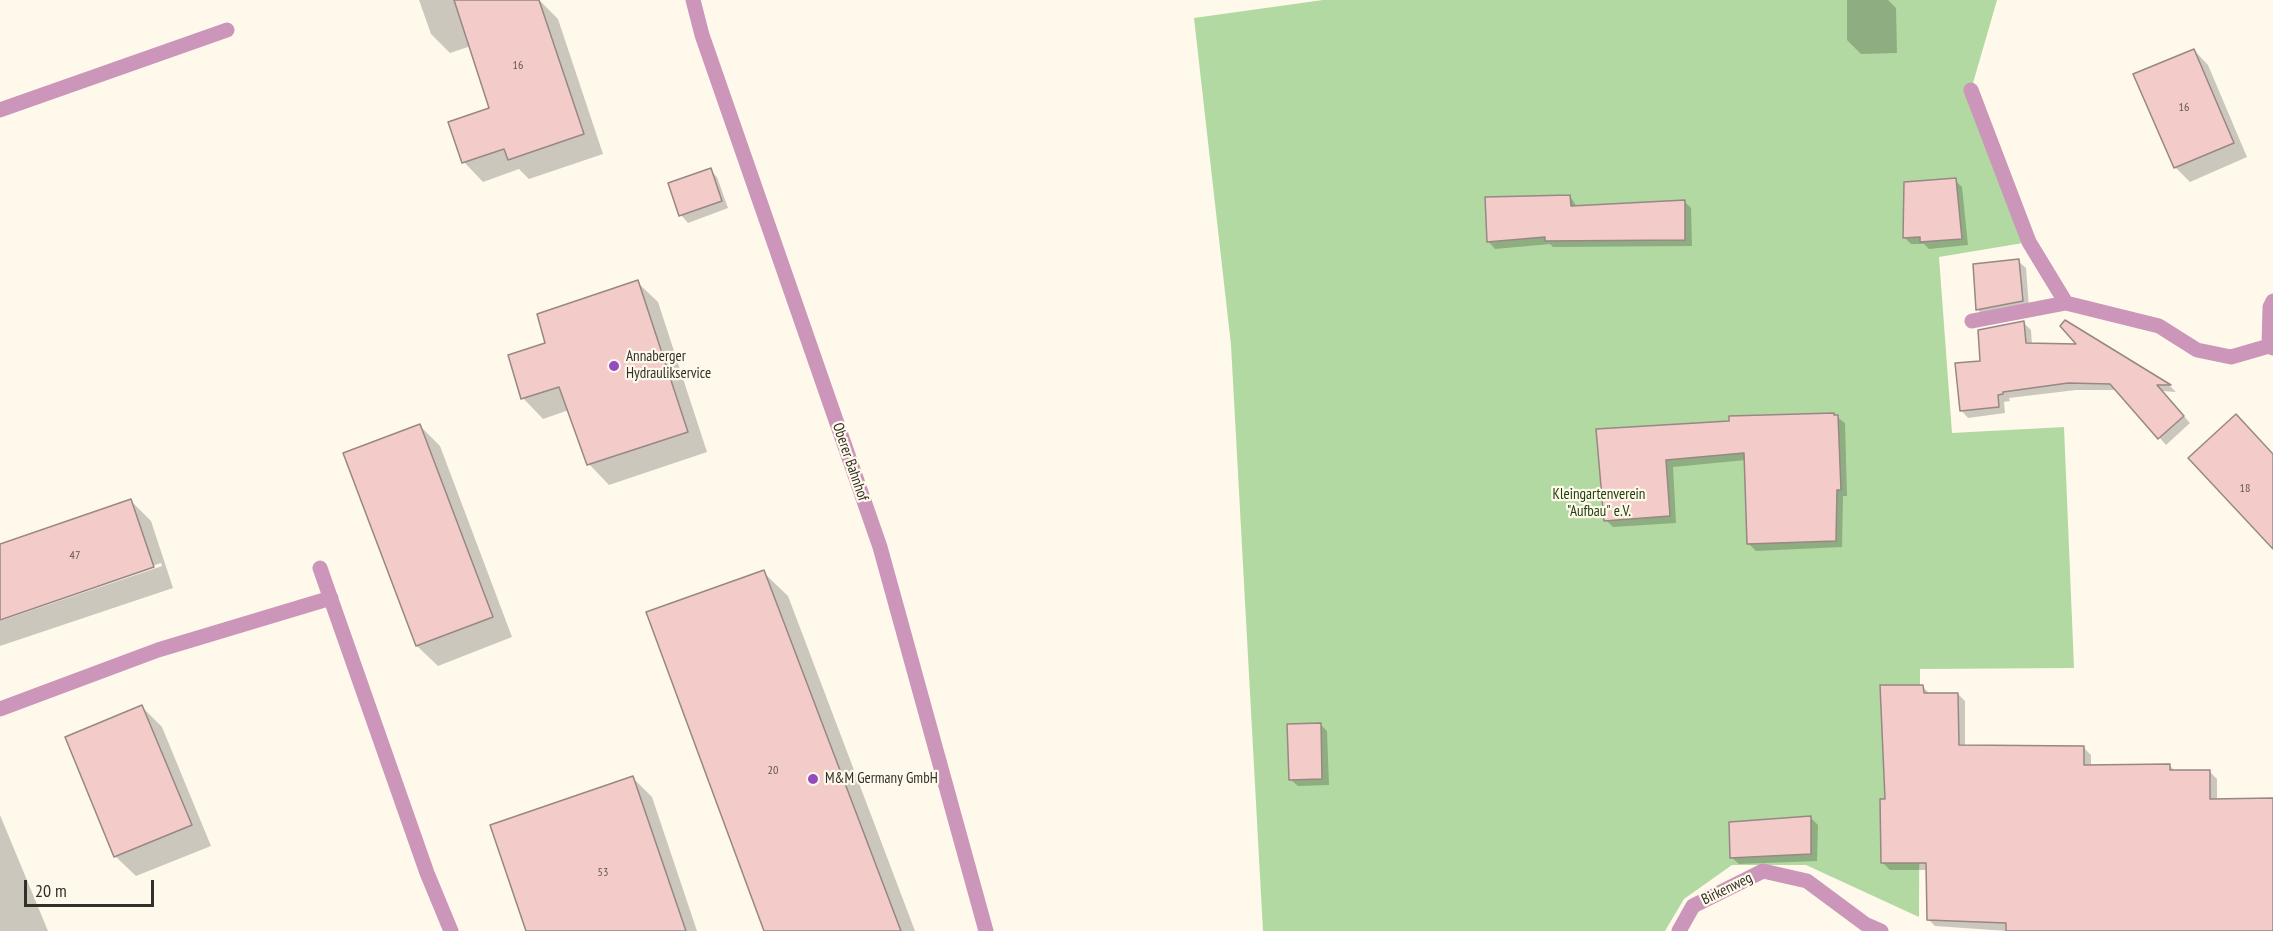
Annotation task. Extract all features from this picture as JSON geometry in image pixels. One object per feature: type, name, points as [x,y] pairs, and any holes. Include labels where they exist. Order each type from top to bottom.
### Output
[{"type":"street","name":"Oberer Bahnhof","points":[[693,0],[702,35],[880,547],[986,931]]},
{"type":"street","points":[[0,110],[227,30]]},
{"type":"street","points":[[1971,90],[2029,242],[2066,303]]},
{"type":"street","points":[[1971,321],[2066,303],[2159,326],[2197,350],[2230,357],[2271,347],[2273,301]]},
{"type":"street","points":[[320,568],[427,873],[451,931]]},
{"type":"street","points":[[0,709],[158,650],[331,598]]},
{"type":"street","name":"Birkenweg","points":[[1679,931],[1693,906],[1763,871],[1807,881],[1865,924],[1881,931]]},
{"type":"green space","name":"Kleingartenverein \"Aufbau\" e.V.","points":[[1323,0],[1997,0],[1971,90],[2029,242],[1939,257],[1952,433],[2064,427],[2074,668],[1920,669],[1919,917],[1806,865],[1732,865],[1684,899],[1665,931],[1263,931],[1231,345],[1194,18]]},
{"type":"building","points":[[454,0],[539,0],[584,134],[508,160],[504,149],[462,163],[448,122],[489,108]]},
{"type":"building","points":[[2194,49],[2234,143],[2174,168],[2133,74]]},
{"type":"building","points":[[711,168],[722,201],[679,216],[668,183]]},
{"type":"building","points":[[1956,178],[1962,239],[1920,242],[1920,237],[1903,238],[1904,182]]},
{"type":"building","points":[[1570,195],[1571,206],[1685,200],[1685,240],[1545,241],[1545,237],[1487,242],[1485,197]]},
{"type":"building","points":[[2019,259],[2023,301],[1976,310],[1973,264]]},
{"type":"building","points":[[638,280],[688,432],[587,465],[559,387],[521,399],[508,355],[545,343],[537,314]]},
{"type":"building","points":[[2065,320],[2171,385],[2157,385],[2184,416],[2158,439],[2110,384],[2068,383],[2003,392],[1998,395],[1999,407],[1960,411],[1955,363],[1980,361],[1978,330],[2024,321],[2026,343],[2076,344],[2060,326]]},
{"type":"building","points":[[1834,413],[1838,415],[1841,490],[1837,490],[1836,541],[1747,544],[1744,453],[1666,460],[1670,516],[1604,521],[1596,429],[1729,421],[1729,416]]},
{"type":"building","points":[[2236,414],[2273,454],[2273,549],[2188,458]]},
{"type":"building","points":[[420,424],[493,617],[416,646],[343,453]]},
{"type":"building","points":[[131,499],[154,567],[0,620],[0,544]]},
{"type":"building","points":[[764,570],[901,931],[764,931],[646,612]]},
{"type":"building","points":[[1880,685],[1923,685],[1924,693],[1958,693],[1959,745],[2084,746],[2084,765],[2170,764],[2170,770],[2210,770],[2210,799],[2273,798],[2273,931],[2006,931],[2006,923],[1927,920],[1926,863],[1881,863],[1880,799],[1885,799]]},
{"type":"building","points":[[142,705],[192,825],[114,857],[65,737]]},
{"type":"building","points":[[1321,723],[1322,779],[1289,780],[1287,724]]},
{"type":"building","points":[[633,776],[686,931],[526,931],[490,825]]},
{"type":"building","points":[[1811,816],[1811,854],[1730,858],[1729,822]]},
{"type":"place","name":"Annaberger Hydraulikservice","points":[[614,366]]},
{"type":"place","name":"M&M Germany GmbH","points":[[813,779]]}]
